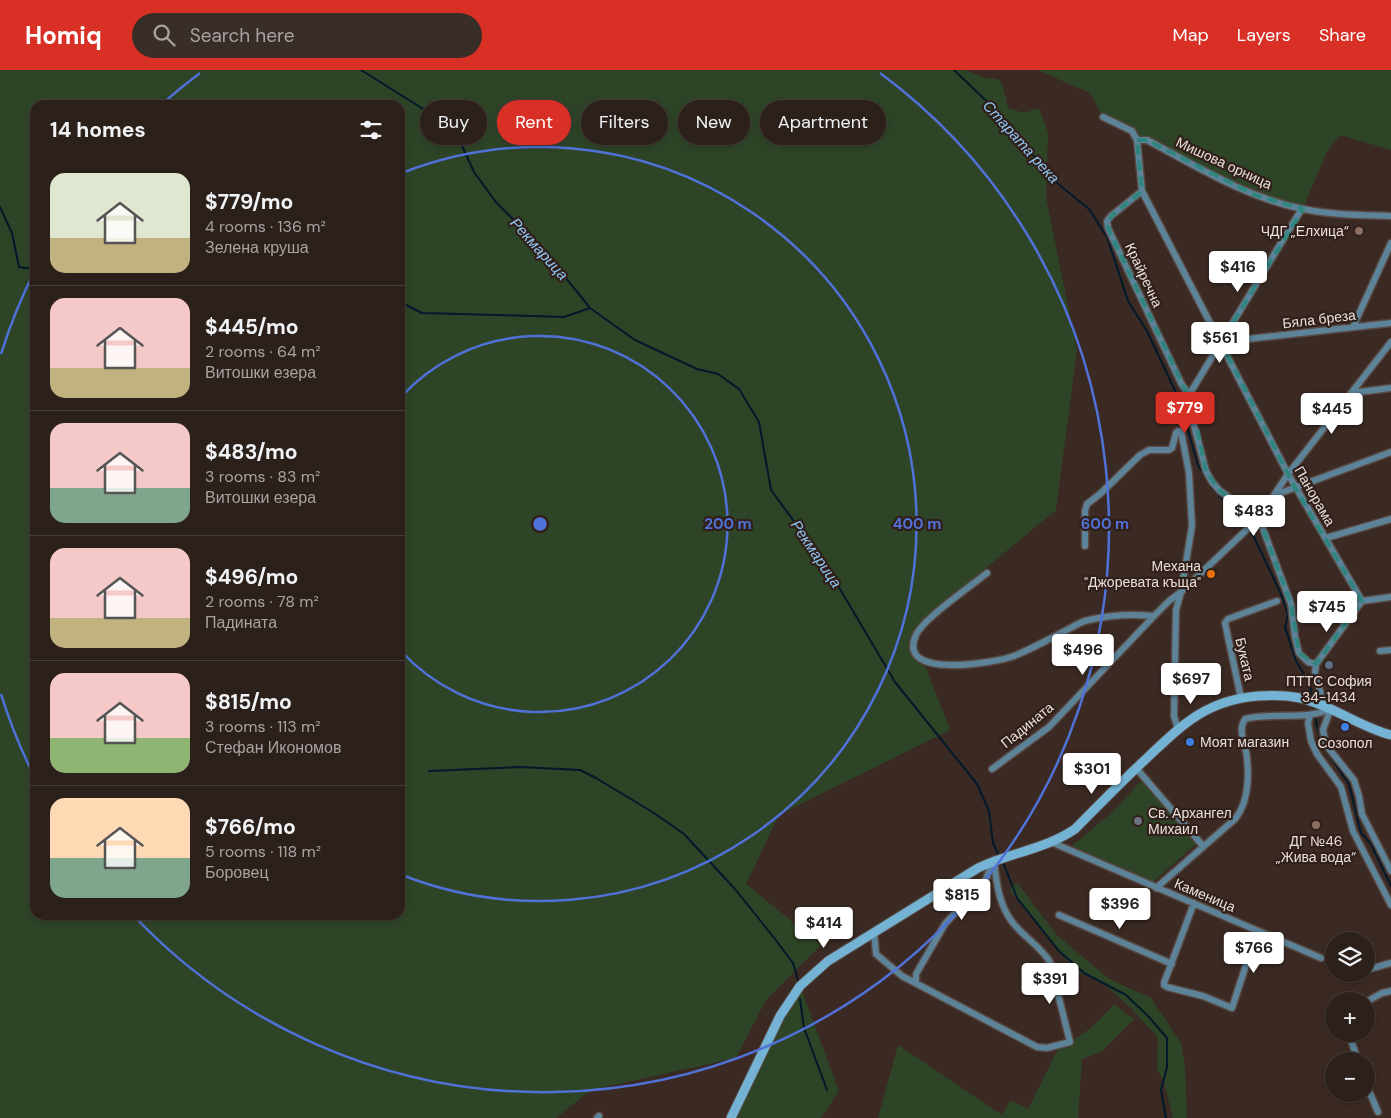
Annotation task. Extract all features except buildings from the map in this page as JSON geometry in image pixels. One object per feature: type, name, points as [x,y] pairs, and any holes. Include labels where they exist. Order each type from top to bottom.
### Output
[{"type":"street","points":[[1103,117],[1132,131],[1137,140]]},
{"type":"street","name":"Панорама","points":[[1137,140],[1142,191],[1288,474],[1362,601]]},
{"type":"street","name":"Мишова орница","points":[[1137,140],[1146,140],[1254,195],[1303,209],[1358,215],[1391,216]]},
{"type":"street","name":"Крайречна","points":[[1142,191],[1111,216],[1107,221],[1108,228],[1181,383],[1189,395],[1198,445],[1206,471],[1220,491],[1259,518]]},
{"type":"street","points":[[1189,395],[1300,210],[1303,209]]},
{"type":"street","points":[[1353,327],[1391,244]]},
{"type":"street","name":"Бяла бреза","points":[[1221,342],[1391,323]]},
{"type":"street","name":"Падината","points":[[992,769],[1049,727],[1169,600],[1181,592],[1259,518],[1288,474],[1391,342]]},
{"type":"street","points":[[1350,393],[1391,388]]},
{"type":"street","points":[[1085,546],[1085,511],[1087,504],[1140,455],[1149,450],[1169,450],[1172,448],[1176,433],[1182,432],[1189,473],[1192,526],[1181,592],[1176,610],[1174,723],[1178,729]]},
{"type":"street","points":[[1274,496],[1391,452]]},
{"type":"street","points":[[1259,518],[1292,604],[1295,637],[1299,652],[1308,662],[1316,664]]},
{"type":"street","points":[[1326,538],[1391,519]]},
{"type":"street","points":[[987,573],[927,621],[916,635],[913,647],[918,657],[926,663],[969,665],[1012,656],[1088,620],[1136,615],[1154,616]]},
{"type":"street","points":[[1391,597],[1362,601],[1316,664],[1315,673],[1325,707],[1323,730],[1326,745],[1354,780],[1362,814],[1391,871]]},
{"type":"street","name":"Буката","points":[[1241,698],[1224,623],[1228,619],[1277,601]]},
{"type":"street","points":[[1380,651],[1391,650]]},
{"type":"street","points":[[732,1118],[780,1016],[800,986],[828,960],[978,868],[998,859],[1063,837],[1075,829],[1178,729],[1205,711],[1219,704],[1241,698],[1285,696],[1300,698],[1325,707],[1391,735]]},
{"type":"street","points":[[1156,888],[1242,811],[1245,802],[1247,757],[1241,724],[1245,719],[1280,715],[1310,715],[1325,707]]},
{"type":"street","points":[[1310,715],[1308,723],[1311,741],[1317,754],[1340,787],[1353,831],[1391,905]]},
{"type":"street","points":[[1136,768],[1203,846]]},
{"type":"street","name":"Каменица","points":[[1051,842],[1321,958]]},
{"type":"street","points":[[916,982],[916,974],[945,924],[986,879],[998,859]]},
{"type":"street","points":[[874,931],[876,954],[902,976],[1037,1048],[1047,1048],[1070,1042],[1050,962],[1045,954],[1012,922],[1004,907],[997,883],[998,859]]},
{"type":"street","points":[[1194,903],[1164,985],[1203,996],[1232,1008],[1255,930]]},
{"type":"street","points":[[1059,915],[1172,964]]},
{"type":"street","points":[[1375,967],[1391,962]]},
{"type":"street","points":[[1375,997],[1391,991]]},
{"type":"street","points":[[1374,1102],[1378,1112]]},
{"type":"highlighted area","points":[[1137,140],[1147,140],[1255,195],[1303,209],[1221,342],[1295,488],[1362,601],[1316,664],[1299,653],[1291,604],[1259,518],[1220,491],[1206,471],[1192,404],[1108,228],[1111,216],[1142,191]]},
{"type":"green space","points":[[0,70],[964,70],[988,79],[997,78],[1003,86],[1008,108],[1024,113],[1039,108],[1048,133],[1046,197],[1077,350],[1056,510],[921,622],[917,644],[950,730],[779,815],[746,884],[821,945],[766,1000],[736,1058],[591,1090],[556,1118],[0,1118]]},
{"type":"green space","points":[[1037,70],[1391,70],[1391,150],[1340,135],[1327,151],[1303,209],[1255,195],[1147,140],[1137,140],[1103,117],[1090,93]]},
{"type":"green space","points":[[1142,780],[1196,844],[1153,882],[1072,846],[1110,814]]},
{"type":"green space","points":[[1018,884],[1058,936],[1109,979],[1151,998],[1181,1043],[1185,1067],[1187,1118],[1173,1118],[1164,1082],[1157,1068],[1158,1037],[1111,990],[1090,977],[1077,973],[1010,891],[1013,885]]},
{"type":"green space","points":[[800,986],[839,1091],[821,1118],[731,1118]]},
{"type":"green space","points":[[1114,1004],[1134,1019],[1101,1052],[1082,1059],[1078,1118],[878,1118],[898,1045],[1002,1115],[1010,1100],[1028,1109],[1060,1045],[1083,1034]]},
{"type":"waterway","name":"Рекмарица","points":[[361,70],[436,117],[462,146],[474,172],[495,201],[545,252],[590,308],[635,340],[697,369],[718,374],[739,389],[759,422],[771,490],[824,562],[895,682],[977,784],[989,811],[993,843],[999,856]]},
{"type":"waterway","name":"Старата река","points":[[954,70],[1000,114],[1052,179],[1089,209],[1107,237],[1128,301],[1147,331],[1179,399],[1198,465],[1212,488],[1246,526]]},
{"type":"waterway","points":[[0,207],[12,233],[19,267],[30,268]]},
{"type":"waterway","points":[[405,304],[422,313],[564,317],[590,308]]},
{"type":"waterway","name":"Старата река","points":[[1249,530],[1282,596],[1288,615],[1285,627],[1296,661],[1310,684],[1312,698]]},
{"type":"waterway","name":"Старата река","points":[[1313,705],[1317,726],[1324,746]]},
{"type":"waterway","name":"Старата река","points":[[1326,750],[1349,784],[1361,833],[1371,844],[1391,886]]},
{"type":"waterway","points":[[429,771],[520,767],[580,770],[596,778],[654,813],[684,834],[735,889],[775,939],[793,963],[798,980]]},
{"type":"waterway","name":"Рекмарица","points":[[1003,862],[1017,898],[1059,951],[1084,973],[1126,995],[1167,1038],[1167,1067],[1161,1090],[1166,1118]]},
{"type":"waterway","points":[[800,999],[804,1028],[827,1090]]},
{"type":"place","name":"ЧДГ „Елхица“","points":[[1359,231]]},
{"type":"place","name":"Механа \"Джоревата къща\"","points":[[1211,574]]},
{"type":"place","name":"ПТТС София 34-1434","points":[[1329,665]]},
{"type":"place","name":"Созопол","points":[[1345,727]]},
{"type":"place","name":"Моят магазин","points":[[1190,742]]},
{"type":"place","name":"Св. Архангел Михаил","points":[[1138,821]]},
{"type":"place","name":"ДГ №46 „Жива вода“","points":[[1316,825]]}]
